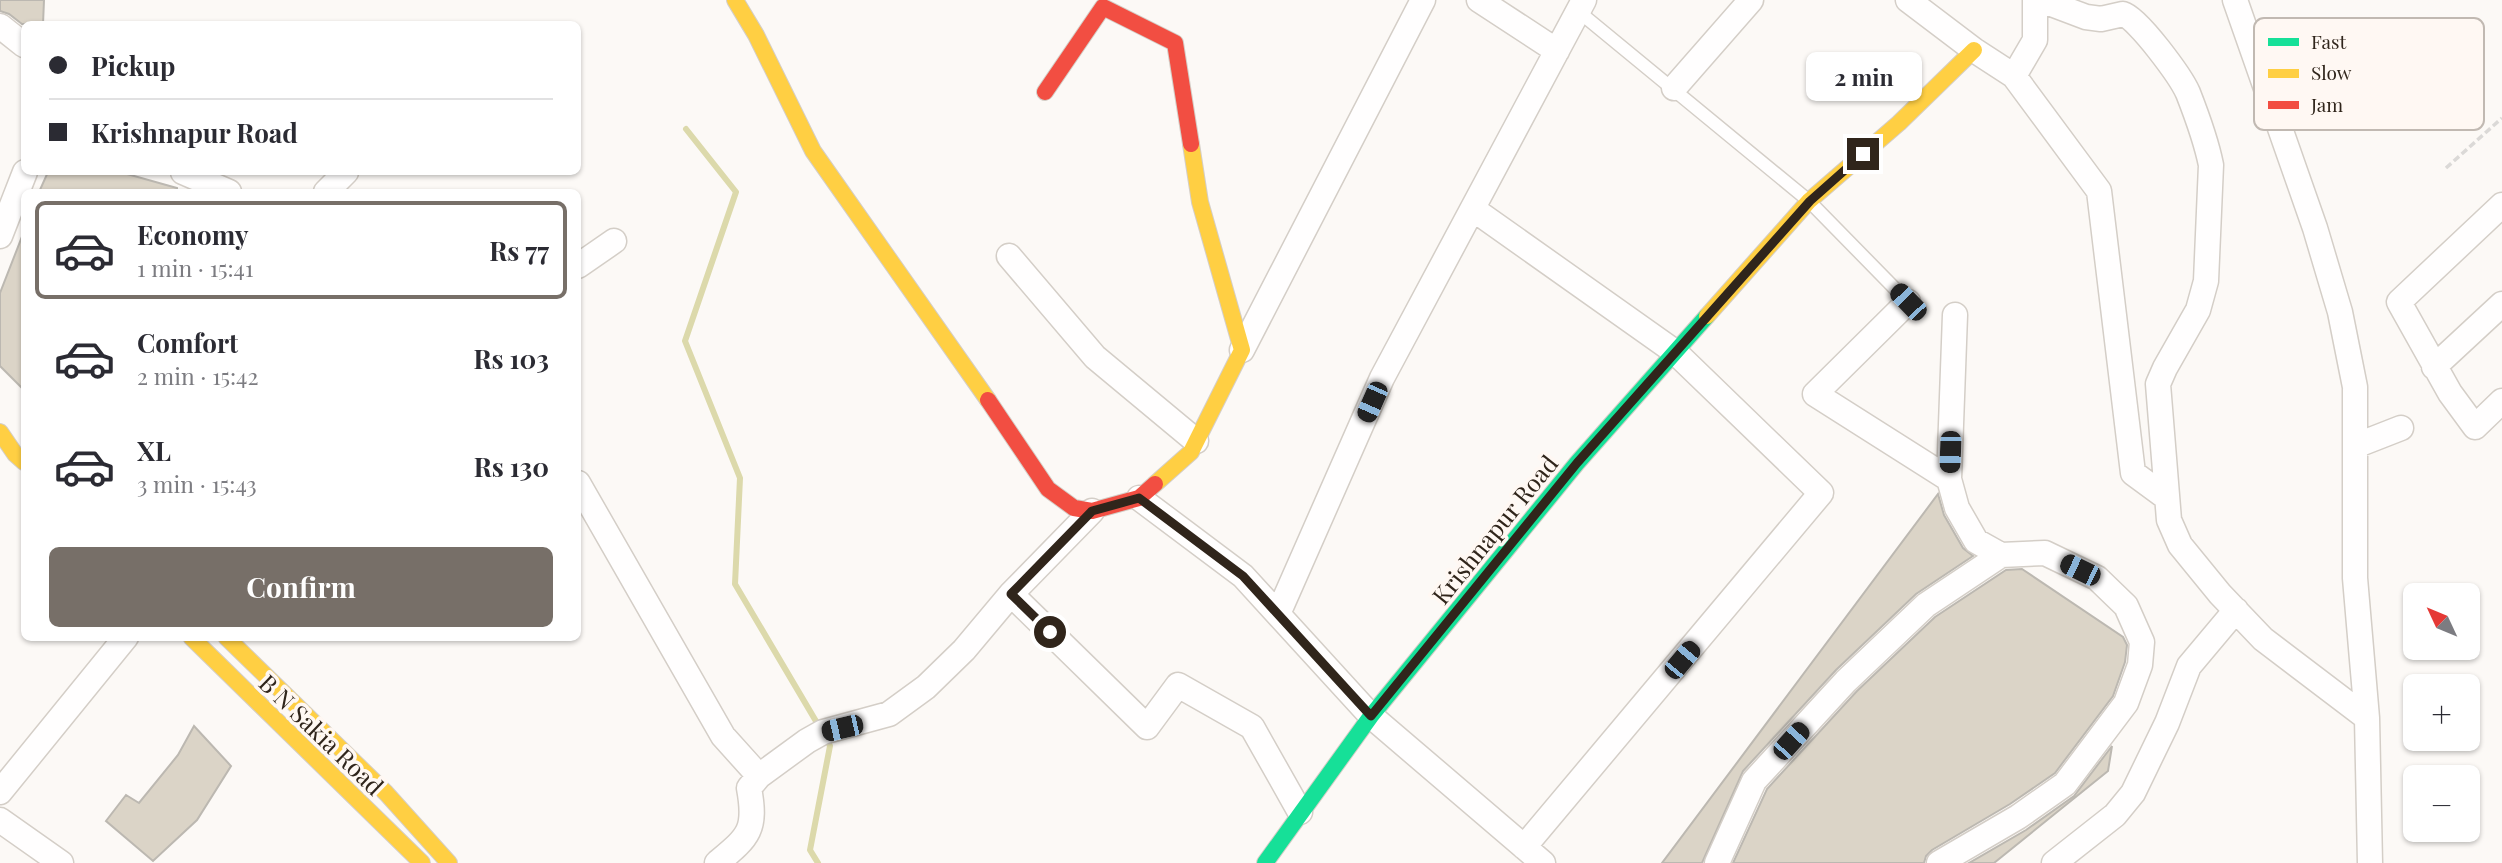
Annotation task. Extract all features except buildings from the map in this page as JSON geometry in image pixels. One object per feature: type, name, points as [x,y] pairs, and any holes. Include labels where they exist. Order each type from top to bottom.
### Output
[{"type":"street","points":[[735,0],[756,36],[813,151],[1048,489],[1074,508],[1092,511],[1139,498],[1191,452],[1423,0]]},
{"type":"street","points":[[1479,0],[1557,51]]},
{"type":"street","points":[[1674,88],[1751,0]]},
{"type":"street","points":[[1908,0],[1974,50],[2014,76],[2099,191],[2133,473],[2166,498]]},
{"type":"street","points":[[2014,76],[2035,40],[2035,0]]},
{"type":"street","points":[[2040,0],[2085,17],[2101,19],[2123,14],[2136,22],[2186,90],[2207,148],[2211,164],[2206,281],[2199,310],[2158,384],[2169,520],[2180,545],[2263,639],[2367,718]]},
{"type":"street","points":[[2235,0],[2254,54]]},
{"type":"street","points":[[1278,614],[1382,378],[1581,6]]},
{"type":"street","points":[[1045,92],[1103,7],[1175,43],[1199,202],[1242,350]]},
{"type":"street","points":[[0,26],[21,43]]},
{"type":"street","name":"Krishnapur Road","points":[[1265,863],[1371,716],[1577,463],[1810,201],[1899,123],[1974,50]]},
{"type":"street","points":[[2281,130],[2315,228],[2340,312],[2355,387],[2355,578],[2367,718],[2370,863]]},
{"type":"street","points":[[0,236],[24,175]]},
{"type":"street","points":[[190,175],[222,189]]},
{"type":"street","points":[[329,189],[343,175]]},
{"type":"street","points":[[2502,205],[2399,302],[2434,367],[2475,426],[2502,401]]},
{"type":"street","points":[[1473,209],[1675,352],[1821,493],[1524,847]]},
{"type":"street","points":[[581,264],[614,241]]},
{"type":"street","points":[[1009,256],[1095,357],[1196,441]]},
{"type":"street","points":[[1908,302],[1815,394],[1949,479]]},
{"type":"street","points":[[2434,367],[2502,304]]},
{"type":"street","points":[[1955,315],[1949,479],[1957,508],[1976,541],[2001,555]]},
{"type":"street","points":[[2354,446],[2401,428]]},
{"type":"street","points":[[0,432],[12,462]]},
{"type":"street","points":[[581,488],[723,736],[759,776]]},
{"type":"street","points":[[1139,498],[1243,576],[1371,716],[1543,863]]},
{"type":"street","points":[[716,863],[745,840],[754,813],[749,788],[759,776],[823,732],[889,715],[926,687],[964,650],[1011,594],[1092,511]]},
{"type":"street","points":[[1717,863],[1754,781],[1837,691],[1926,605],[2001,555],[2045,553],[2097,578],[2126,607],[2143,642],[2140,665],[2126,703],[2065,784],[2018,817],[1939,863]]},
{"type":"street","points":[[1011,594],[1147,727],[1178,685],[1252,727],[1300,812]]},
{"type":"street","points":[[2054,863],[2115,815],[2133,793],[2167,723],[2189,666],[2236,610]]},
{"type":"street","points":[[0,792],[123,641]]},
{"type":"street","name":"B N Sakia Road","points":[[195,641],[419,862]]},
{"type":"street","name":"B N Sakia Road","points":[[230,641],[386,793],[449,863]]},
{"type":"street","points":[[0,820],[61,863]]},
{"type":"lane","points":[[1581,6],[1674,88],[1810,201],[1908,302]]},
{"type":"path","points":[[2446,168],[2502,118]]},
{"type":"waterway","points":[[686,129],[736,192],[685,341],[740,478],[735,584],[820,728]]},
{"type":"waterway","points":[[818,863],[810,850],[830,746],[826,737]]},
{"type":"traffic: fast","points":[[1265,863],[1371,716],[1577,463],[1707,316]]},
{"type":"traffic: slow","points":[[735,0],[756,35],[813,151],[988,400]]},
{"type":"traffic: slow","points":[[1707,316],[1809,201],[1899,123],[1974,50]]},
{"type":"traffic: slow","points":[[1155,484],[1191,452],[1242,350],[1200,202],[1191,144]]},
{"type":"traffic: slow","points":[[0,432],[21,459]]},
{"type":"traffic: slow","points":[[195,641],[422,863]]},
{"type":"traffic: slow","points":[[230,641],[386,793],[449,863]]},
{"type":"traffic: jam","points":[[1045,92],[1103,7],[1175,43],[1191,144]]},
{"type":"traffic: jam","points":[[988,400],[1048,489],[1074,508],[1092,511],[1139,498],[1155,484]]},
{"type":"route","points":[[1050,632],[1011,594],[1092,511],[1139,498],[1243,576],[1371,716],[1577,463],[1810,201],[1863,154]]}]
